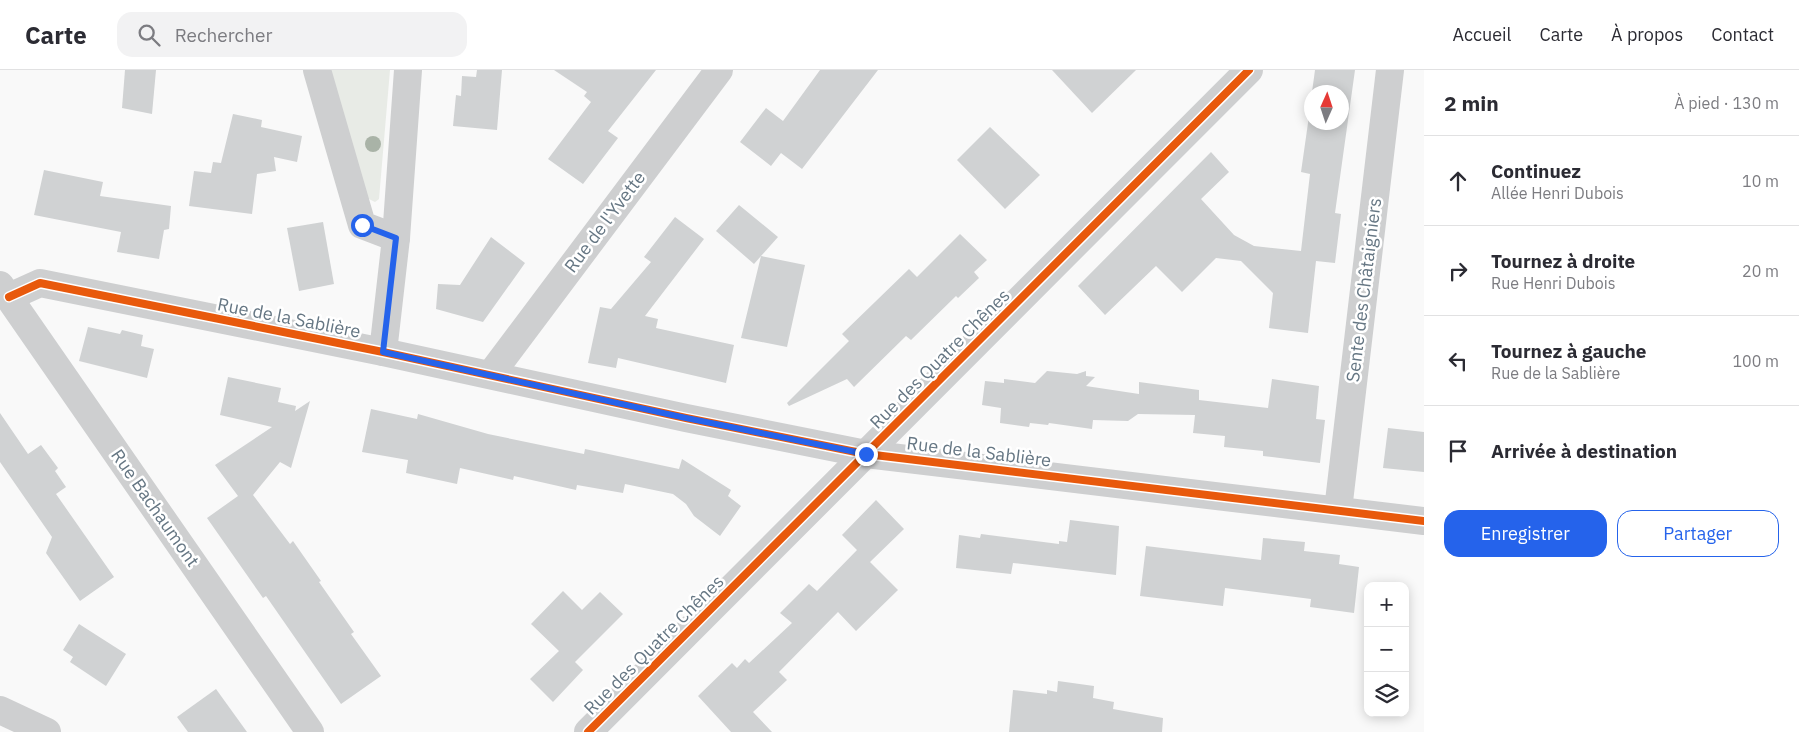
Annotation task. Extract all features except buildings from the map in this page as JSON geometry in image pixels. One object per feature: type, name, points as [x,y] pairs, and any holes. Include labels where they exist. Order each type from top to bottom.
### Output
[{"type":"street","points":[[317,70],[362,225],[396,238]]},
{"type":"street","points":[[383,352],[396,238],[408,70]]},
{"type":"street","name":"Rue de l'Yvette","points":[[491,374],[718,70]]},
{"type":"street","name":"Rue des Quatre Chênes","points":[[588,732],[1249,70]]},
{"type":"street","name":"Sente des Châtaigniers","points":[[1338,510],[1390,70]]},
{"type":"street","name":"Rue de la Sablière","points":[[4,291],[40,283],[491,374],[686,418],[866,454],[1424,521]]},
{"type":"street","name":"Rue Bachaumont","points":[[4,291],[310,732]]},
{"type":"street","points":[[0,710],[47,732]]},
{"type":"shaded area","points":[[331,70],[390,70],[379,199],[375,202],[367,198],[364,192]]},
{"type":"cycle path","points":[[588,732],[1249,70]]},
{"type":"cycle path","points":[[9,297],[40,283],[383,352],[686,418],[866,454],[1424,521]]},
{"type":"route","points":[[362,225],[396,238],[383,352],[686,418],[866,454]]}]
